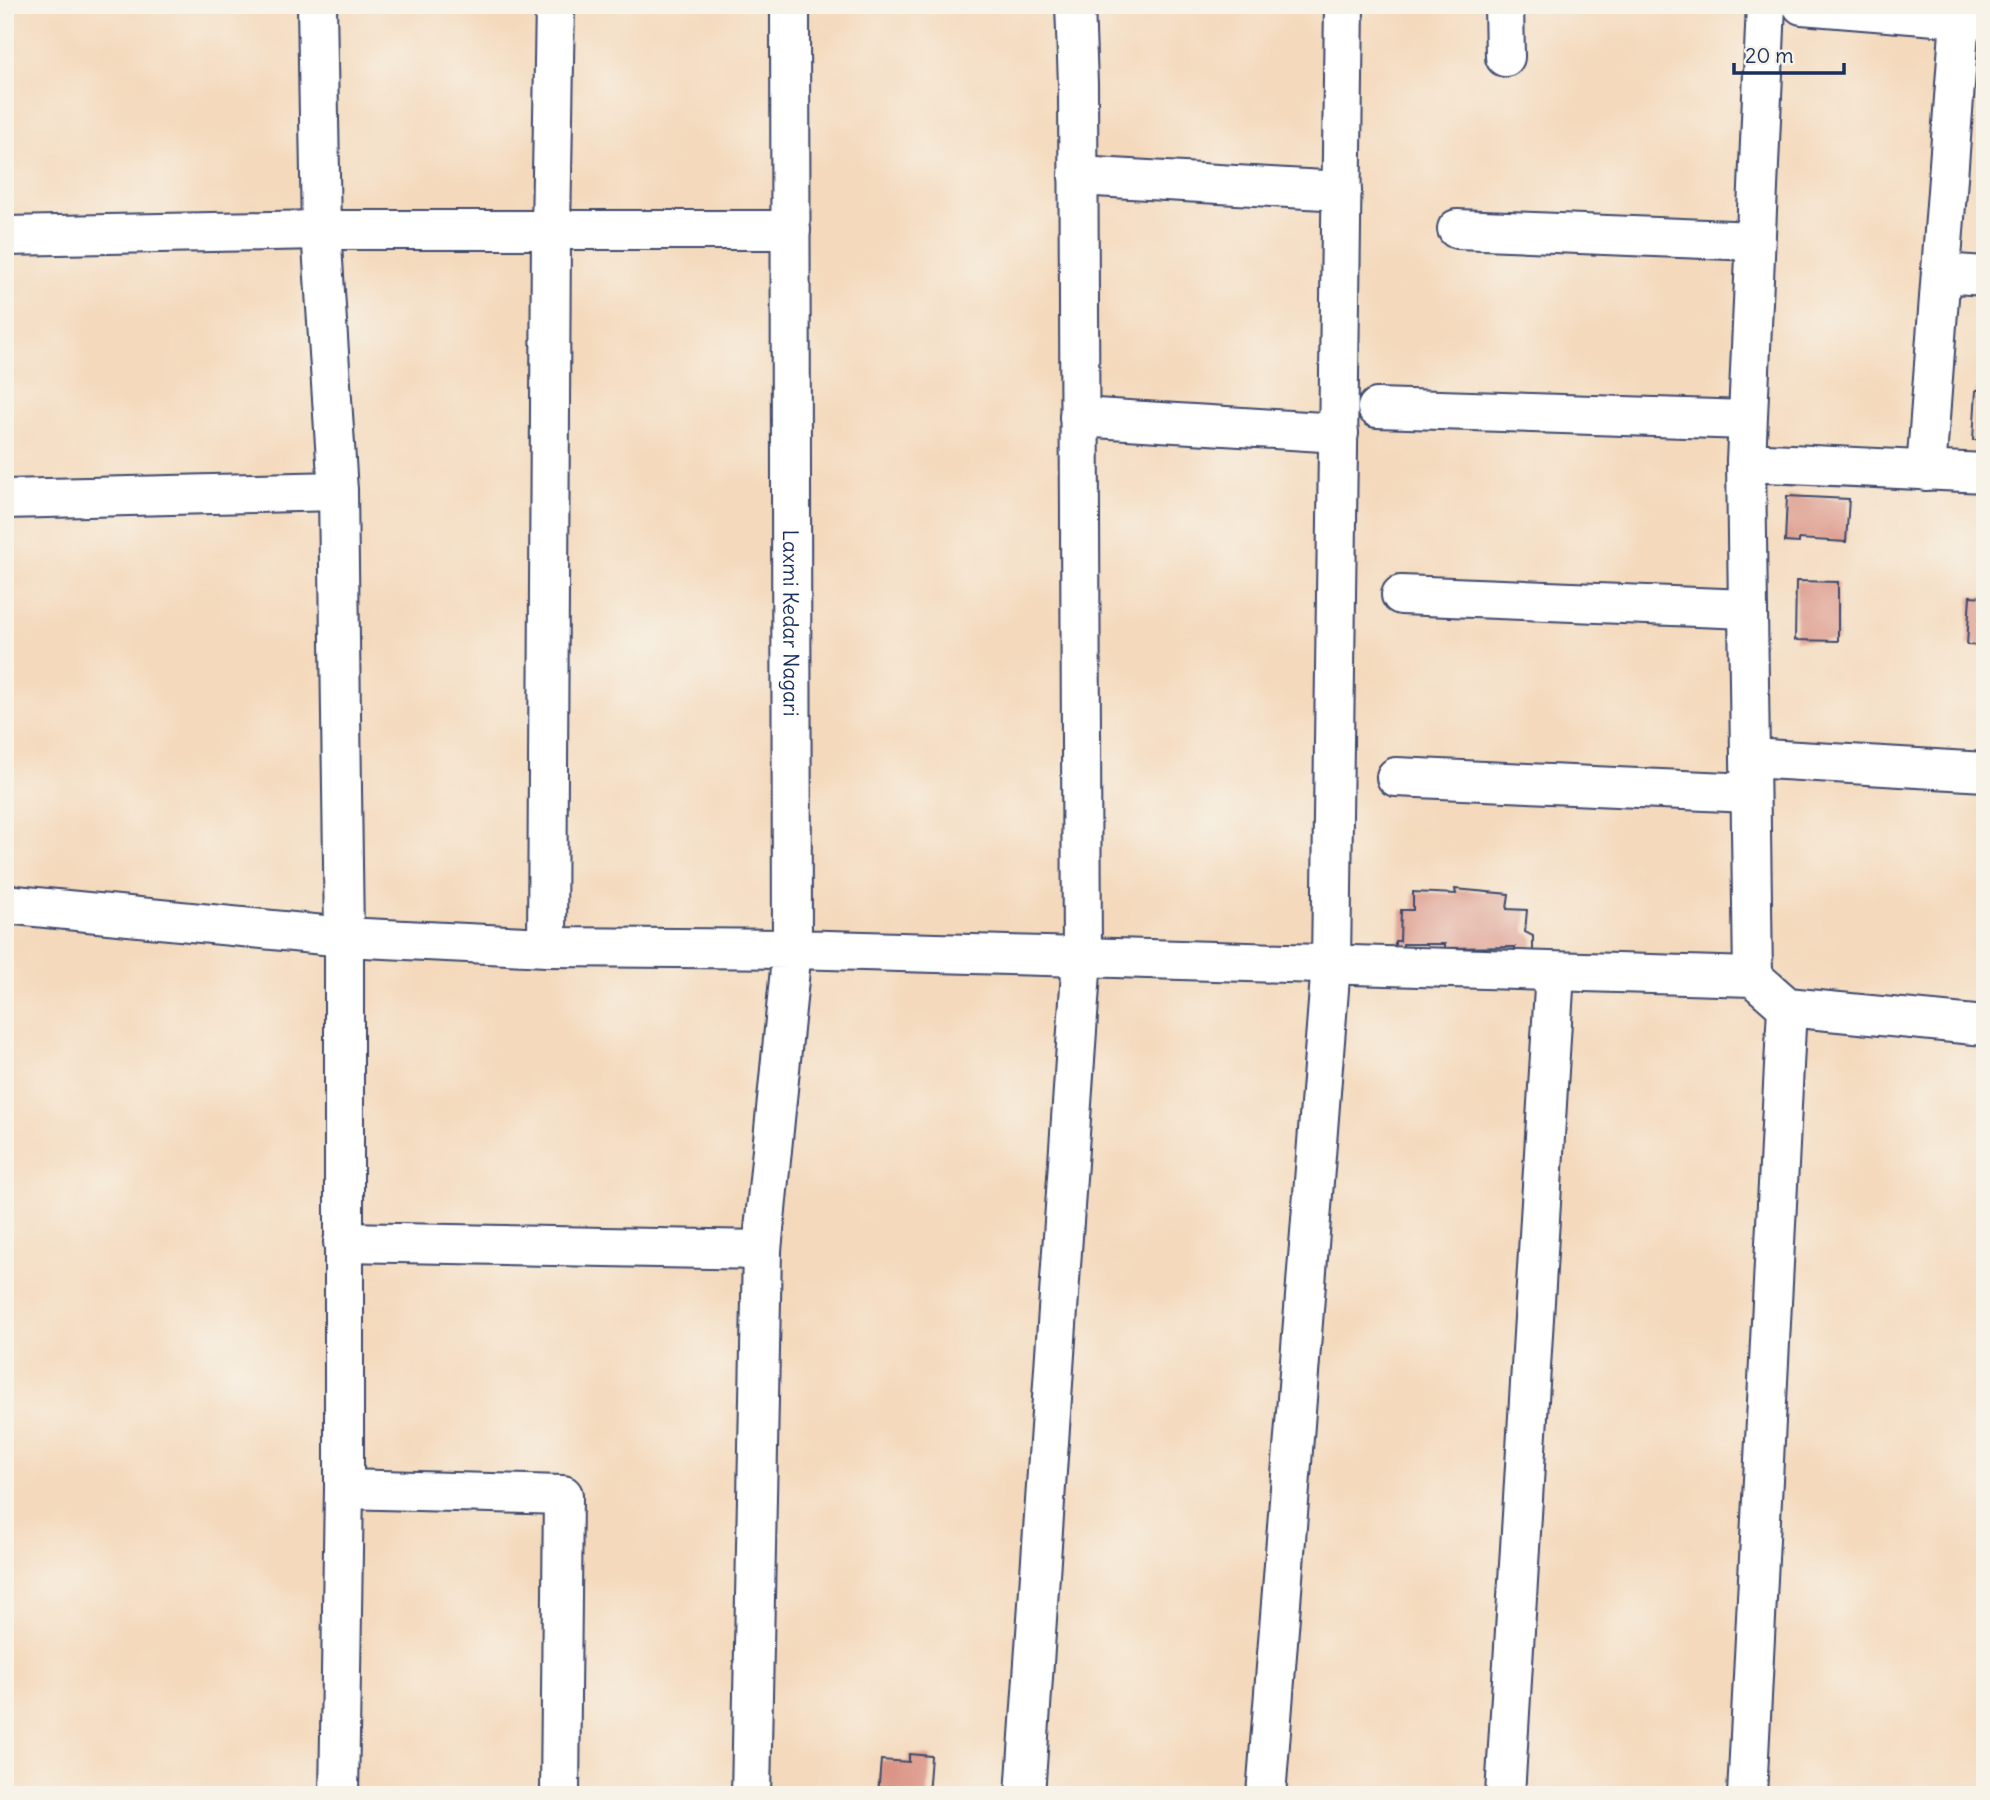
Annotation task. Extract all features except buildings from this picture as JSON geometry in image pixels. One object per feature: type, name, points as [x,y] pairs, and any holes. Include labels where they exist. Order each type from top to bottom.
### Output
[{"type":"street","points":[[317,5],[321,230],[338,491],[344,937],[344,1489],[339,1795]]},
{"type":"street","points":[[547,947],[555,5]]},
{"type":"street","name":"Laxmi Kedar Nagari","points":[[751,1795],[762,1250],[792,948],[790,5]]},
{"type":"street","points":[[1025,1795],[1082,957],[1078,84],[1075,5]]},
{"type":"street","points":[[1266,1795],[1331,964],[1344,5]]},
{"type":"street","points":[[1504,5],[1505,57]]},
{"type":"street","points":[[1753,977],[1745,462],[1766,5]]},
{"type":"street","points":[[1802,5],[1973,19],[1941,273],[1926,471]]},
{"type":"street","points":[[1078,176],[1342,191]]},
{"type":"street","points":[[1457,229],[1755,241]]},
{"type":"street","points":[[5,236],[321,230],[791,230]]},
{"type":"street","points":[[1941,273],[1985,276]]},
{"type":"street","points":[[1377,408],[1747,420]]},
{"type":"street","points":[[1079,417],[1339,433]]},
{"type":"street","points":[[1745,462],[1985,473]]},
{"type":"street","points":[[5,499],[338,491]]},
{"type":"street","points":[[1401,595],[1747,609]]},
{"type":"street","points":[[1396,778],[1985,772]]},
{"type":"street","points":[[5,904],[344,937],[547,947],[792,948],[1753,977],[1787,1007],[1985,1026]]},
{"type":"street","points":[[1505,1795],[1555,972]]},
{"type":"street","points":[[1747,1795],[1787,1007]]},
{"type":"street","points":[[343,1242],[762,1250]]},
{"type":"street","points":[[344,1489],[563,1495],[560,1795]]}]
